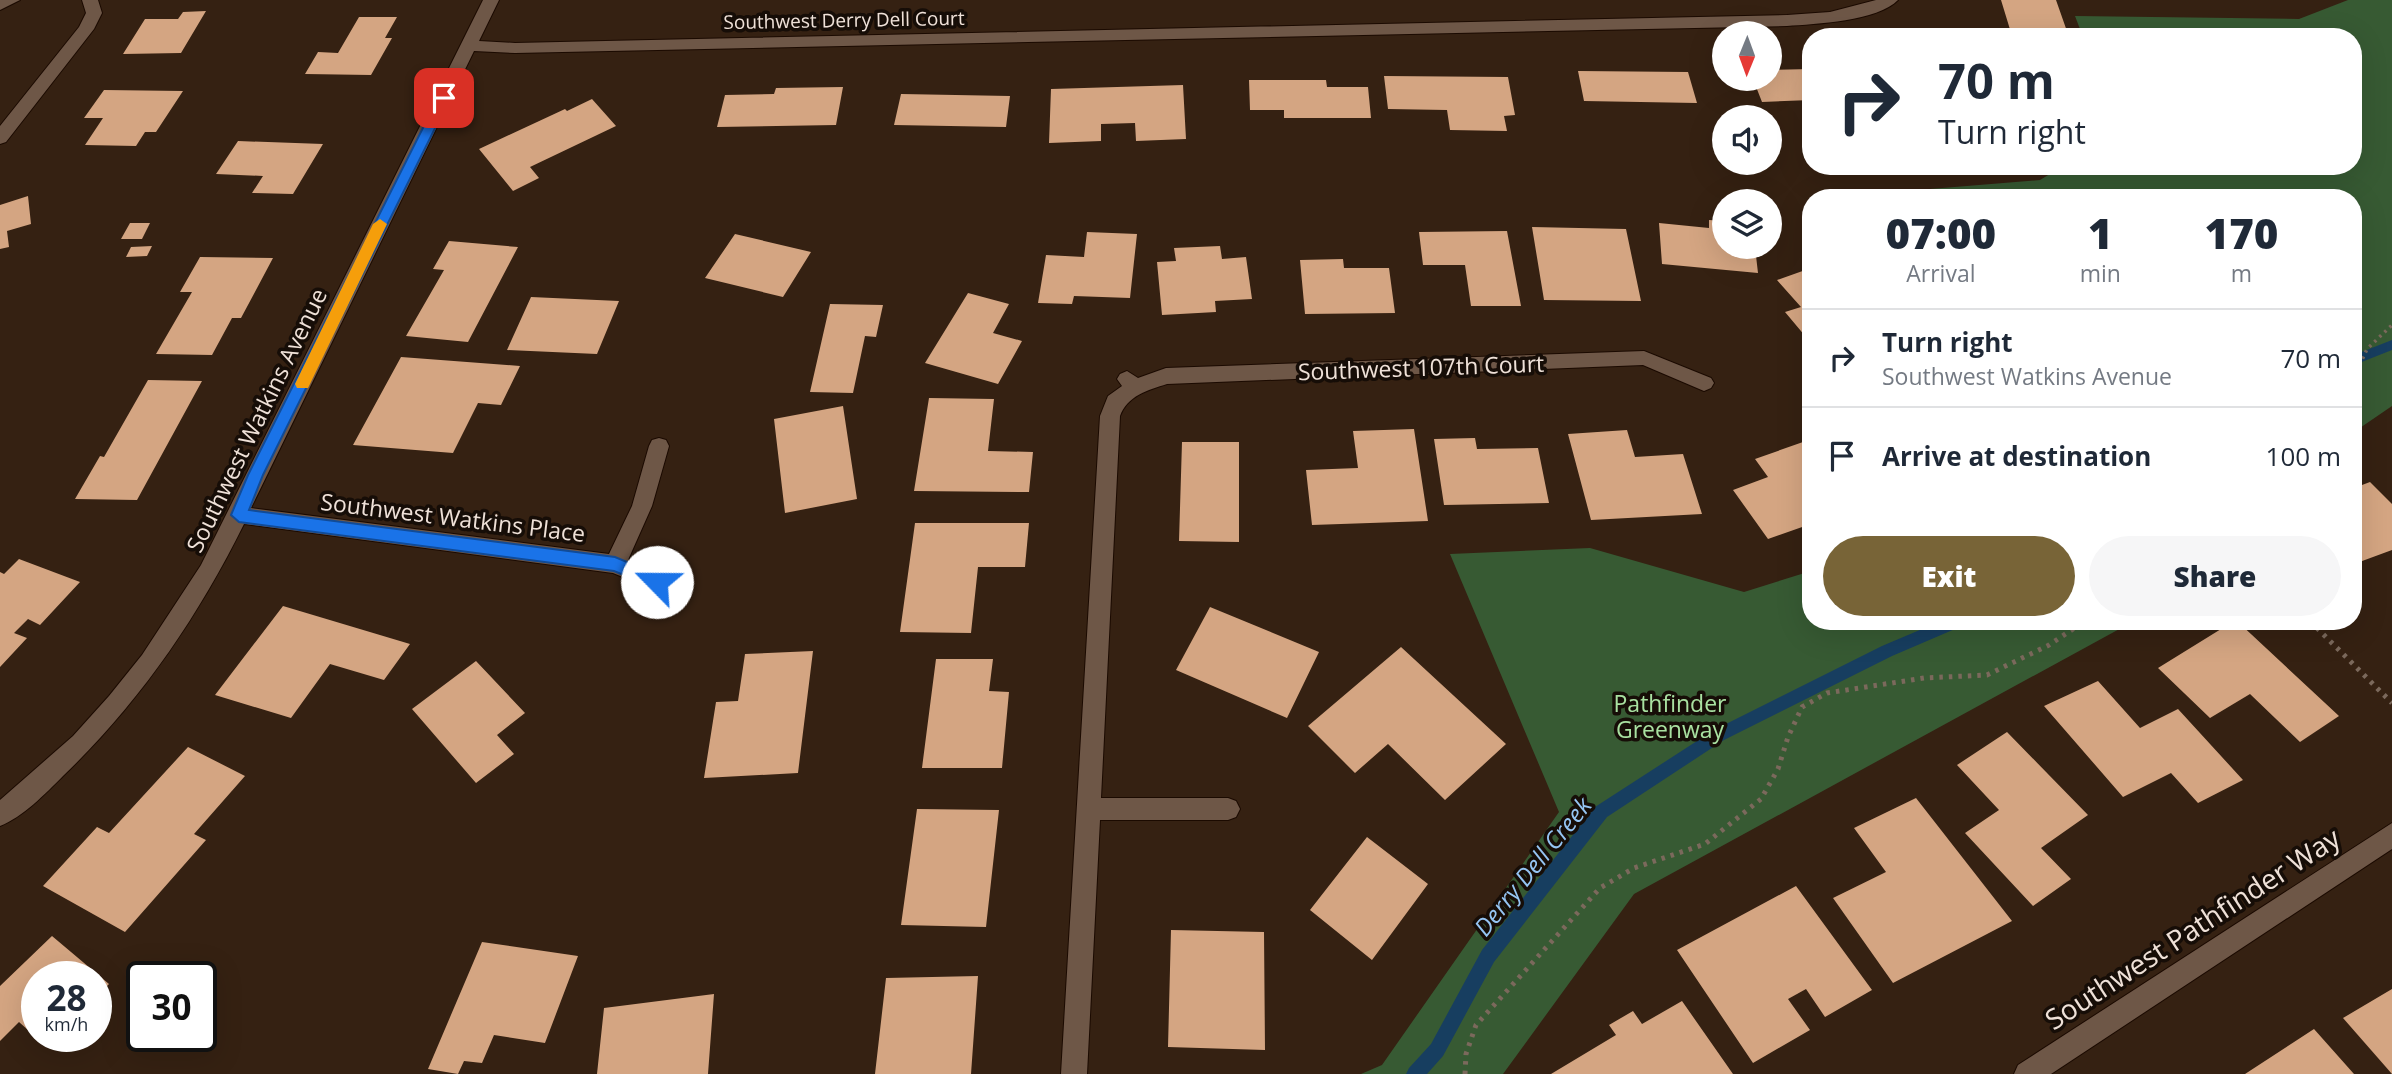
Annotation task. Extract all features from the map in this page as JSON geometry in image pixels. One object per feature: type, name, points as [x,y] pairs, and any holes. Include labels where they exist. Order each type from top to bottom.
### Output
[{"type":"street","points":[[0,5],[12,0]]},
{"type":"street","points":[[0,138],[86,29],[94,13],[90,0]]},
{"type":"street","name":"Southwest Watkins Avenue","points":[[0,815],[43,779],[121,700],[166,643],[239,515],[256,475],[491,0]]},
{"type":"street","name":"Southwest Derry Dell Court","points":[[469,46],[529,48],[1711,22],[1828,18],[1855,13],[1890,0]]},
{"type":"street","name":"Southwest 107th Court","points":[[1074,1074],[1110,416],[1115,401],[1130,382],[1166,376],[1644,358],[1704,383]]},
{"type":"street","points":[[615,564],[642,506],[659,446]]},
{"type":"street","name":"Southwest Watkins Place","points":[[239,515],[615,564],[657,582]]},
{"type":"street","points":[[1089,809],[1228,808]]},
{"type":"street","name":"Southwest Pathfinder Way","points":[[2027,1074],[2392,835]]},
{"type":"path","points":[[2362,360],[2367,349],[2392,325]]},
{"type":"path","points":[[1465,1074],[1466,1054],[1476,1025],[1600,888],[1634,868],[1705,844],[1761,799],[1778,769],[1788,737],[1802,707],[1827,693],[1924,678],[1987,675],[2049,645],[2072,630]]},
{"type":"path","points":[[2319,630],[2392,704]]},
{"type":"green space","points":[[2348,0],[2392,0],[2392,406],[2362,427],[2362,189],[1930,189],[2040,180],[2048,175],[2362,175],[2362,28],[2080,28],[2075,16],[2299,19]]},
{"type":"green space","name":"Pathfinder Greenway","points":[[1590,548],[1744,592],[1802,574],[1802,630],[2118,630],[1634,894],[1503,1074],[1361,1074],[1382,1065],[1559,812],[1450,554]]},
{"type":"building","points":[[2001,0],[2056,0],[2066,28],[2010,28]]},
{"type":"building","points":[[206,11],[181,53],[123,54],[145,19],[178,19],[183,12]]},
{"type":"building","points":[[359,17],[397,17],[385,38],[392,38],[371,75],[305,74],[318,52],[338,53]]},
{"type":"building","points":[[1802,69],[1802,100],[1762,102],[1758,91],[1782,91],[1782,70]]},
{"type":"building","points":[[1578,71],[1688,72],[1697,103],[1584,101]]},
{"type":"building","points":[[1384,76],[1508,77],[1515,115],[1504,116],[1507,131],[1450,130],[1447,110],[1388,109]]},
{"type":"building","points":[[1249,80],[1326,80],[1327,87],[1368,87],[1371,118],[1284,118],[1284,110],[1250,110]]},
{"type":"building","points":[[1183,85],[1186,139],[1136,141],[1135,123],[1101,124],[1101,141],[1049,143],[1051,89]]},
{"type":"building","points":[[843,87],[836,125],[717,127],[725,95],[774,94],[776,88]]},
{"type":"building","points":[[104,90],[183,91],[156,132],[145,132],[136,146],[85,145],[103,118],[84,118]]},
{"type":"building","points":[[901,94],[1010,96],[1006,127],[894,125]]},
{"type":"building","points":[[592,99],[616,126],[530,167],[539,178],[513,191],[479,149],[565,109],[567,111]]},
{"type":"building","points":[[238,141],[323,144],[293,194],[252,193],[263,176],[216,174]]},
{"type":"building","points":[[28,196],[31,224],[7,231],[9,247],[0,249],[0,205]]},
{"type":"building","points":[[1709,220],[1712,220],[1712,259],[1756,259],[1758,273],[1662,264],[1659,223],[1709,228]]},
{"type":"building","points":[[130,223],[150,223],[142,239],[121,239]]},
{"type":"building","points":[[1532,227],[1626,229],[1641,301],[1544,300]]},
{"type":"building","points":[[1507,231],[1521,306],[1471,306],[1465,265],[1423,265],[1419,232]]},
{"type":"building","points":[[1087,232],[1137,234],[1130,298],[1074,296],[1072,304],[1038,303],[1046,255],[1084,257]]},
{"type":"building","points":[[735,234],[811,252],[783,297],[705,278]]},
{"type":"building","points":[[449,241],[518,247],[468,342],[406,336],[444,270],[433,269]]},
{"type":"building","points":[[152,246],[147,256],[126,257],[131,247]]},
{"type":"building","points":[[1220,246],[1222,259],[1246,257],[1252,299],[1215,301],[1216,312],[1162,315],[1157,262],[1176,261],[1174,248]]},
{"type":"building","points":[[200,257],[273,258],[241,318],[232,318],[212,355],[156,354],[192,292],[180,292]]},
{"type":"building","points":[[1343,259],[1344,268],[1389,268],[1395,313],[1305,314],[1300,260]]},
{"type":"building","points":[[1802,271],[1802,332],[1785,312],[1801,307],[1777,280]]},
{"type":"building","points":[[968,293],[1009,304],[993,333],[1022,341],[998,384],[925,363]]},
{"type":"building","points":[[531,297],[619,301],[597,354],[507,350]]},
{"type":"building","points":[[830,304],[883,305],[876,337],[865,336],[853,393],[810,392]]},
{"type":"building","points":[[401,357],[520,366],[501,405],[478,403],[453,453],[353,445]]},
{"type":"building","points":[[148,380],[202,381],[137,500],[75,499],[100,456],[104,457]]},
{"type":"building","points":[[929,398],[994,399],[988,451],[1033,452],[1029,492],[914,491]]},
{"type":"building","points":[[843,406],[857,499],[785,513],[774,419]]},
{"type":"building","points":[[1414,429],[1428,521],[1312,525],[1306,470],[1358,468],[1353,431]]},
{"type":"building","points":[[1627,430],[1635,457],[1683,454],[1702,514],[1591,520],[1568,434]]},
{"type":"building","points":[[1475,438],[1477,449],[1538,448],[1549,503],[1444,505],[1434,439]]},
{"type":"building","points":[[1182,442],[1239,442],[1239,542],[1179,541]]},
{"type":"building","points":[[1802,442],[1802,527],[1768,539],[1733,490],[1768,477],[1755,459]]},
{"type":"building","points":[[2370,482],[2392,504],[2392,550],[2362,561],[2362,485]]},
{"type":"building","points":[[915,523],[1029,523],[1025,567],[978,567],[971,633],[900,632]]},
{"type":"building","points":[[19,559],[80,582],[40,625],[28,619],[14,633],[27,638],[0,667],[0,572],[4,574]]},
{"type":"building","points":[[283,606],[410,644],[384,680],[330,664],[291,718],[215,695]]},
{"type":"building","points":[[1210,607],[1319,652],[1287,718],[1176,670]]},
{"type":"building","points":[[2219,630],[2247,630],[2339,716],[2300,742],[2250,694],[2210,718],[2158,668]]},
{"type":"building","points":[[1401,647],[1506,744],[1445,800],[1388,744],[1355,773],[1308,726]]},
{"type":"building","points":[[813,651],[798,773],[704,778],[716,702],[738,701],[745,654]]},
{"type":"building","points":[[936,659],[993,659],[989,691],[1009,692],[1002,768],[922,768]]},
{"type":"building","points":[[476,661],[525,713],[497,735],[514,754],[476,783],[412,709]]},
{"type":"building","points":[[2098,681],[2140,728],[2178,709],[2243,780],[2198,803],[2171,773],[2123,797],[2044,706]]},
{"type":"building","points":[[2007,732],[2088,815],[2041,848],[2071,879],[2033,906],[1965,833],[1999,810],[1957,765]]},
{"type":"building","points":[[188,747],[245,776],[194,834],[206,840],[125,932],[43,886],[97,827],[109,833]]},
{"type":"building","points":[[1916,798],[2012,921],[1893,983],[1833,898],[1886,872],[1854,828]]},
{"type":"building","points":[[917,809],[999,810],[986,927],[901,925]]},
{"type":"building","points":[[1367,837],[1428,884],[1372,960],[1310,910]]},
{"type":"building","points":[[1796,886],[1872,990],[1825,1017],[1806,989],[1788,999],[1810,1030],[1753,1063],[1677,950]]},
{"type":"building","points":[[1171,930],[1264,932],[1265,1050],[1168,1047]]},
{"type":"building","points":[[52,936],[82,961],[26,961]]},
{"type":"building","points":[[482,942],[578,956],[545,1043],[494,1035],[482,1063],[464,1061],[458,1074],[428,1069]]},
{"type":"building","points":[[21,966],[21,1024],[19,1022],[0,1041],[0,986]]},
{"type":"building","points":[[978,976],[971,1074],[875,1074],[886,978]]},
{"type":"building","points":[[2392,989],[2392,1074],[2343,1018]]},
{"type":"building","points":[[714,994],[708,1074],[597,1074],[604,1008]]},
{"type":"building","points":[[1682,1001],[1733,1074],[1551,1074],[1616,1035],[1609,1025],[1633,1011],[1642,1024]]},
{"type":"building","points":[[2314,1029],[2354,1074],[2245,1074]]},
{"type":"waterway","name":"Derry Dell Creek","points":[[2362,357],[2392,345]]},
{"type":"waterway","name":"Derry Dell Creek","points":[[1415,1074],[1437,1050],[1488,956],[1601,812],[1719,735],[1887,651],[1936,630]]},
{"type":"slow traffic","points":[[303,384],[380,224]]},
{"type":"route","points":[[444,98],[256,475],[239,515],[615,564],[657,582]]}]
